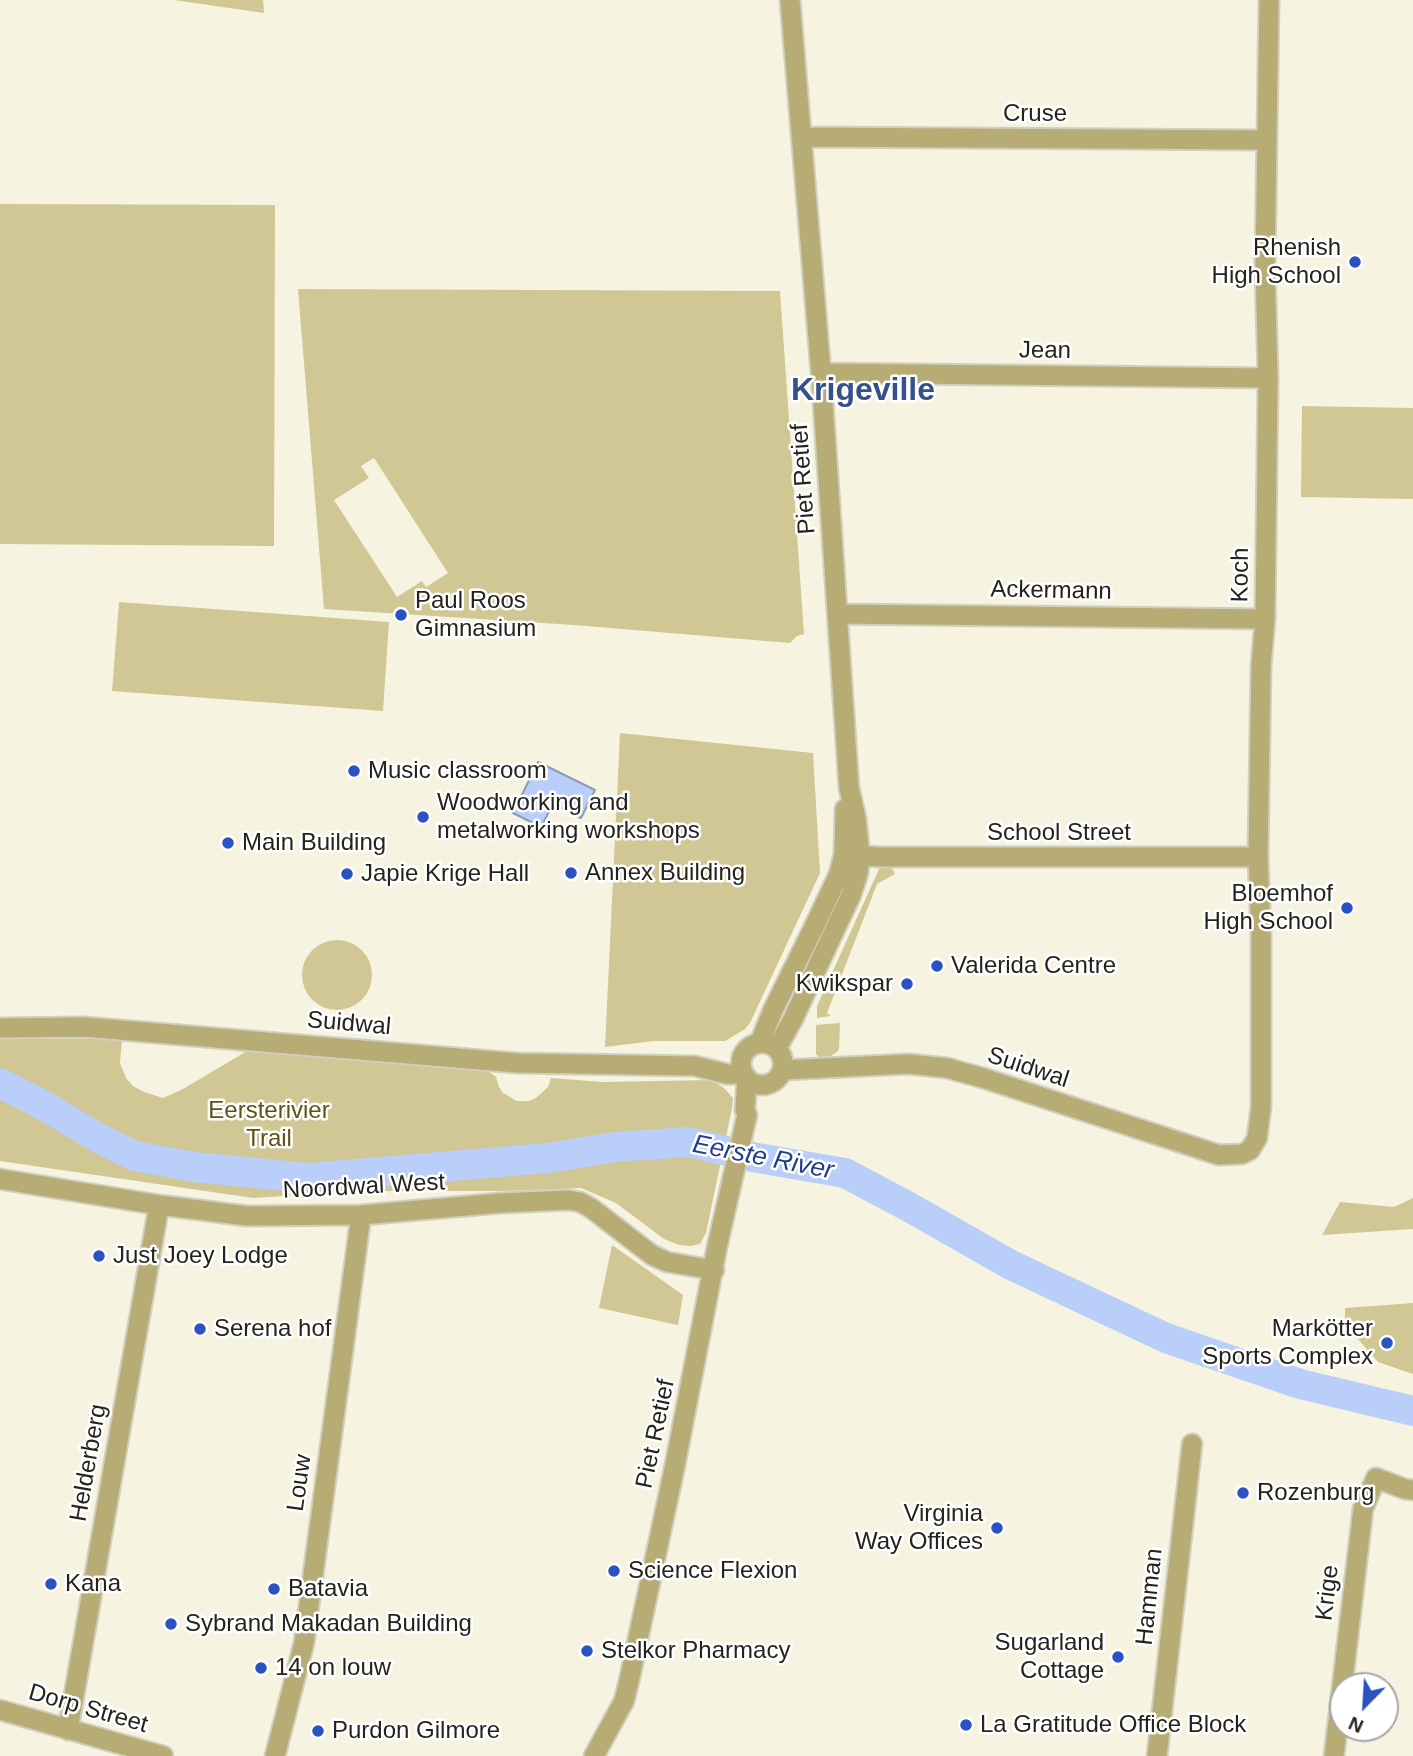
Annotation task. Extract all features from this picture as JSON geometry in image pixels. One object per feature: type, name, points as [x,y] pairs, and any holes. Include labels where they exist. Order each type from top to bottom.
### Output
[{"type":"street","name":"Piet Retief","points":[[769,1045],[793,1019],[856,884],[852,855],[856,818],[849,788],[821,373],[790,0]]},
{"type":"street","name":"Koch","points":[[1250,1150],[1257,1138],[1261,1107],[1258,857],[1261,666],[1265,619],[1268,378],[1265,267],[1269,0]]},
{"type":"street","name":"Cruse","points":[[802,137],[1267,140]]},
{"type":"street","name":"Jean","points":[[821,373],[1268,378]]},
{"type":"street","name":"Ackermann","points":[[838,614],[1265,619]]},
{"type":"street","name":"School Street","points":[[852,855],[1258,857]]},
{"type":"street","name":"Suidwal","points":[[0,1028],[100,1028],[517,1063],[695,1066],[712,1060],[744,1069]]},
{"type":"street","points":[[769,1045],[782,1055],[784,1062],[779,1077],[766,1084],[759,1084],[744,1069],[749,1047],[769,1045]]},
{"type":"street","name":"Suidwal","points":[[783,1070],[908,1065],[947,1068],[1219,1155],[1242,1154],[1250,1150]]},
{"type":"street","name":"Piet Retief","points":[[744,1069],[747,1115]]},
{"type":"street","name":"Piet Retief","points":[[594,1756],[624,1701],[733,1175],[747,1115],[766,1084]]},
{"type":"street","name":"Noordwal West","points":[[0,1178],[159,1205],[247,1216],[361,1215],[568,1200],[591,1208],[652,1255],[667,1262],[714,1270]]},
{"type":"street","name":"Helderberg","points":[[68,1730],[159,1205]]},
{"type":"street","name":"Louw","points":[[275,1756],[304,1643],[361,1215]]},
{"type":"street","name":"Hamman","points":[[1157,1756],[1192,1444]]},
{"type":"street","name":"Krige","points":[[1334,1756],[1363,1508],[1376,1478],[1413,1490]]},
{"type":"street","name":"Dorp Street","points":[[0,1710],[131,1752],[163,1756]]},
{"type":"green space","points":[[174,0],[263,0],[264,13]]},
{"type":"green space","points":[[0,204],[275,205],[274,546],[0,544]]},
{"type":"green space","points":[[298,289],[780,291],[804,634],[797,636],[790,643],[574,625],[324,609]],"holes":[[[374,458],[448,573],[426,587],[422,581],[397,597],[334,500],[369,478],[361,466]]]},
{"type":"green space","points":[[1302,406],[1413,408],[1413,499],[1301,497]]},
{"type":"green space","points":[[119,602],[389,622],[383,711],[112,691]]},
{"type":"green space","points":[[620,733],[813,753],[820,873],[750,1023],[725,1041],[654,1041],[605,1047]]},
{"type":"green space","points":[[880,867],[891,867],[895,874],[877,884],[827,1013],[831,1016],[817,1018],[817,1006]]},
{"type":"green space","points":[[344,940],[357,946],[366,955],[370,961],[370,989],[362,1000],[351,1008],[330,1010],[312,1000],[304,989],[302,968],[312,950],[323,942]]},
{"type":"green space","points":[[840,1023],[839,1049],[831,1056],[819,1057],[816,1054],[816,1025]]},
{"type":"green space","name":"Eersterivier Trail","points":[[0,1039],[122,1039],[120,1063],[126,1078],[144,1092],[163,1098],[247,1051],[488,1071],[496,1077],[503,1093],[517,1101],[536,1098],[548,1087],[551,1078],[603,1082],[712,1080],[733,1098],[706,1233],[700,1244],[691,1246],[664,1239],[616,1203],[581,1188],[360,1191],[253,1198],[0,1161]]},
{"type":"green space","points":[[1413,1198],[1413,1229],[1322,1235],[1340,1202],[1394,1207]]},
{"type":"green space","points":[[612,1245],[683,1295],[678,1325],[599,1308]]},
{"type":"green space","name":"Markötter Sports Complex","points":[[1413,1303],[1413,1374],[1378,1362],[1345,1324],[1345,1308]]},
{"type":"water","points":[[538,762],[595,790],[581,818],[553,804],[541,827],[513,813]]},
{"type":"waterway","name":"Eerste River","points":[[0,1083],[135,1156],[194,1167],[308,1178],[547,1158],[615,1147],[688,1142],[752,1157],[845,1173],[1011,1265],[1166,1338],[1300,1384],[1413,1411]]},
{"type":"place","name":"Rhenish High School","points":[[1355,262]]},
{"type":"place","name":"Paul Roos Gimnasium","points":[[401,615]]},
{"type":"place","name":"Music classroom","points":[[354,771]]},
{"type":"place","name":"Woodworking and metalworking workshops","points":[[423,817]]},
{"type":"place","name":"Main Building","points":[[228,843]]},
{"type":"place","name":"Annex Building","points":[[571,873]]},
{"type":"place","name":"Japie Krige Hall","points":[[347,874]]},
{"type":"place","name":"Bloemhof High School","points":[[1347,908]]},
{"type":"place","name":"Valerida Centre","points":[[937,966]]},
{"type":"place","name":"Kwikspar","points":[[907,984]]},
{"type":"place","name":"Just Joey Lodge","points":[[99,1256]]},
{"type":"place","name":"Serena hof","points":[[200,1329]]},
{"type":"place","name":"Markötter Sports Complex","points":[[1387,1343]]},
{"type":"place","name":"Rozenburg","points":[[1243,1493]]},
{"type":"place","name":"Virginia Way Offices","points":[[997,1528]]},
{"type":"place","name":"Science Flexion","points":[[614,1571]]},
{"type":"place","name":"Kana","points":[[51,1584]]},
{"type":"place","name":"Batavia","points":[[274,1589]]},
{"type":"place","name":"Sybrand Makadan Building","points":[[171,1624]]},
{"type":"place","name":"Stelkor Pharmacy","points":[[587,1651]]},
{"type":"place","name":"Sugarland Cottage","points":[[1118,1657]]},
{"type":"place","name":"14 on louw","points":[[261,1668]]},
{"type":"place","name":"La Gratitude Office Block","points":[[966,1725]]},
{"type":"place","name":"Purdon Gilmore","points":[[318,1731]]},
{"type":"district","name":"Krigeville","points":[[863,391]]}]
